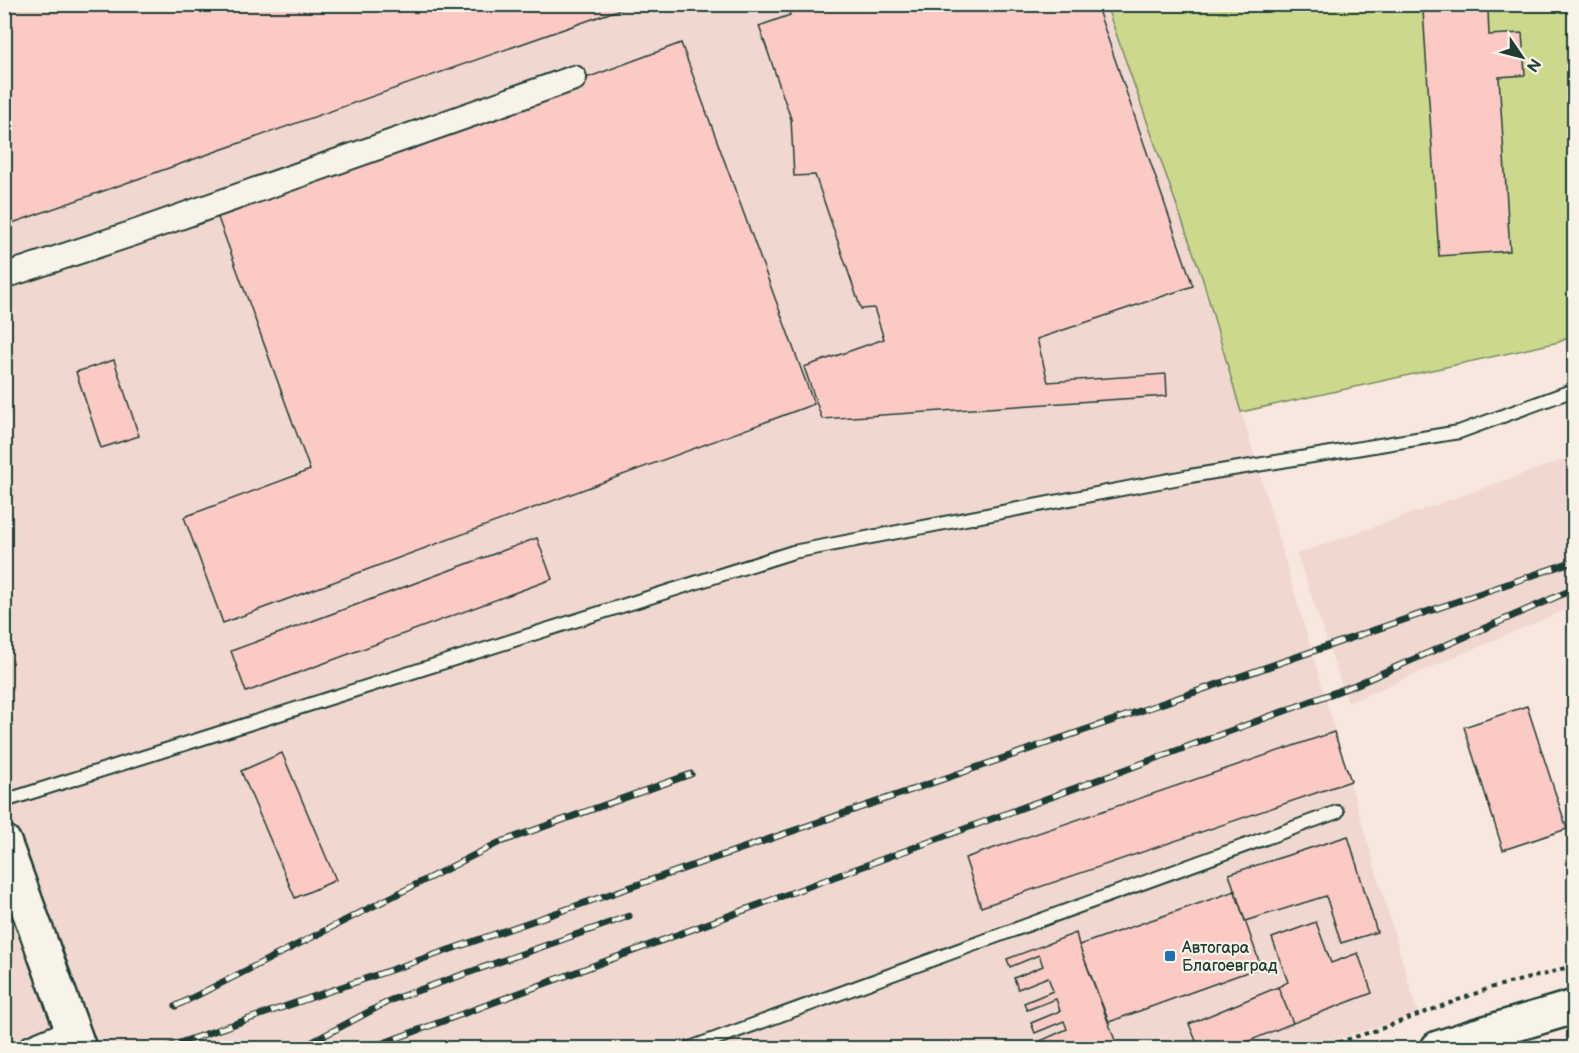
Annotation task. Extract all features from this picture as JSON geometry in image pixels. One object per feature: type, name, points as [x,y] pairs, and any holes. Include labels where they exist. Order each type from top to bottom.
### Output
[{"type":"street","points":[[4,276],[145,229],[574,78]]},
{"type":"street","points":[[4,842],[75,1040],[31,1048]]},
{"type":"street","points":[[1438,1048],[1475,1042],[1575,1007]]},
{"type":"lane","points":[[4,801],[793,552],[1190,476],[1459,432],[1575,390]]},
{"type":"lane","points":[[690,1048],[1337,812]]},
{"type":"path","points":[[1321,1048],[1383,1028],[1493,987],[1575,965]]},
{"type":"shaded area","points":[[5,5],[1106,5],[1203,280],[1418,1014],[1309,1048],[5,1048]]},
{"type":"shaded area","points":[[1574,456],[1574,606],[1348,703],[1297,554]]},
{"type":"green space","points":[[1106,5],[1574,5],[1574,335],[1559,342],[1241,412],[1203,280]]},
{"type":"building","points":[[4,4],[635,4],[4,226]]},
{"type":"building","points":[[786,4],[1096,4],[1193,286],[1037,339],[1048,382],[1166,374],[1167,396],[822,419],[804,367],[884,339],[874,308],[861,309],[815,175],[794,176],[791,119],[759,26],[790,15]]},
{"type":"building","points":[[1482,4],[1520,4],[1521,9],[1488,11],[1489,35],[1522,33],[1525,75],[1499,77],[1510,251],[1439,256],[1423,10]]},
{"type":"building","points":[[681,43],[814,404],[223,623],[184,517],[310,470],[217,215]]},
{"type":"building","points":[[114,360],[139,436],[101,448],[76,372]]},
{"type":"building","points":[[537,538],[552,579],[246,692],[231,651]]},
{"type":"building","points":[[1527,706],[1567,829],[1503,850],[1464,727]]},
{"type":"building","points":[[1334,732],[1351,781],[981,907],[965,858]]},
{"type":"building","points":[[282,753],[336,880],[295,898],[241,771]]},
{"type":"building","points":[[1348,836],[1377,932],[1341,943],[1326,896],[1245,921],[1229,874]]},
{"type":"building","name":"Автогара Благоевград","points":[[1235,891],[1261,967],[1109,1022],[1079,945]]},
{"type":"building","points":[[1316,922],[1331,963],[1358,953],[1372,993],[1293,1023],[1278,987],[1288,982],[1272,938]]},
{"type":"building","points":[[1076,933],[1118,1048],[1074,1048],[1072,1044],[1061,1048],[1041,1048],[1038,1042],[1067,1029],[1064,1021],[1035,1033],[1031,1023],[1060,1011],[1056,999],[1027,1010],[1024,1003],[1053,991],[1048,977],[1018,989],[1014,978],[1043,966],[1039,955],[1010,967],[1007,959]]},
{"type":"building","points":[[1278,987],[1293,1023],[1232,1048],[1199,1048],[1189,1024]]},
{"type":"railway","points":[[165,1048],[1574,561]]},
{"type":"railway","points":[[370,1048],[1355,685],[1574,589]]},
{"type":"railway","points":[[176,1006],[498,843],[691,774]]},
{"type":"railway","points":[[301,1048],[391,1000],[629,916]]},
{"type":"place","name":"Автогара Благоевград","points":[[1170,956]]}]
